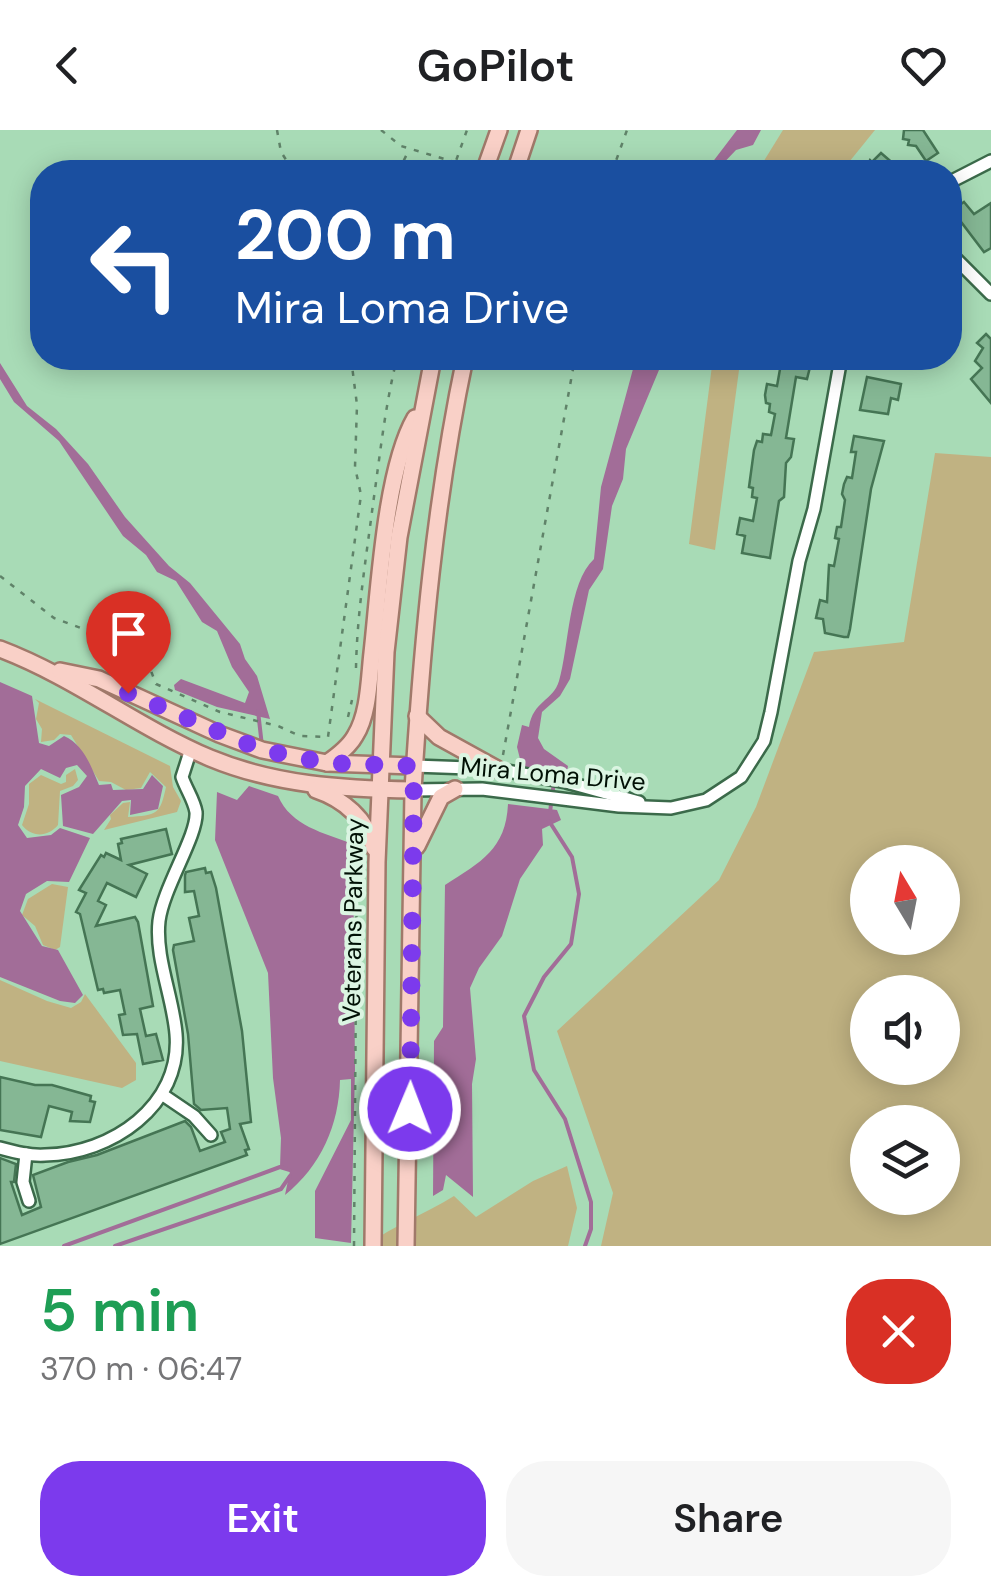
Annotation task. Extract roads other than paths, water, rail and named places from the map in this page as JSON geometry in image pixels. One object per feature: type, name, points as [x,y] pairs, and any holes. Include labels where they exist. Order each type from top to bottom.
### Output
[{"type":"main road","points":[[482,160],[499,130]]},
{"type":"main road","points":[[520,160],[529,130]]},
{"type":"main road","name":"Veterans Parkway","points":[[373,1246],[377,862],[386,652],[399,536],[430,370]]},
{"type":"main road","points":[[406,1246],[412,1041],[412,790],[433,540],[463,370]]},
{"type":"main road","points":[[327,763],[357,735],[368,695],[396,474],[404,437],[422,406]]},
{"type":"main road","name":"Mira Loma Drive","points":[[0,648],[190,748],[244,770],[298,784],[412,790]]},
{"type":"main road","name":"Mira Loma Drive","points":[[46,669],[98,679],[239,742],[279,754],[327,763],[414,766]]},
{"type":"main road","points":[[417,716],[439,736],[505,766]]},
{"type":"main road","points":[[298,784],[326,793],[364,822],[377,862]]},
{"type":"main road","points":[[413,859],[424,826],[441,797],[455,790]]},
{"type":"street","points":[[962,176],[991,161]]},
{"type":"street","points":[[962,266],[991,294]]},
{"type":"street","name":"Mira Loma Drive","points":[[412,790],[508,791],[662,808],[686,807],[726,790],[748,768],[764,741],[839,370]]},
{"type":"street","points":[[0,1148],[50,1156],[115,1136],[137,1124],[162,1095],[172,1074],[176,1034],[158,926],[164,895],[196,820],[193,800],[182,777],[190,748]]},
{"type":"street","name":"Mira Loma Drive","points":[[414,766],[505,766],[662,808]]},
{"type":"street","points":[[162,1095],[194,1116],[212,1134]]},
{"type":"street","points":[[26,1154],[23,1182],[29,1201]]},
{"type":"waterway","points":[[258,711],[262,746]]},
{"type":"waterway","points":[[550,812],[554,782]]},
{"type":"waterway","points":[[549,821],[572,857],[579,894],[571,944],[544,977],[524,1016],[534,1070],[565,1119],[591,1202],[591,1229],[585,1246]]},
{"type":"waterway","points":[[64,1246],[280,1167],[290,1170]]},
{"type":"waterway","points":[[115,1246],[281,1189],[290,1176]]}]
